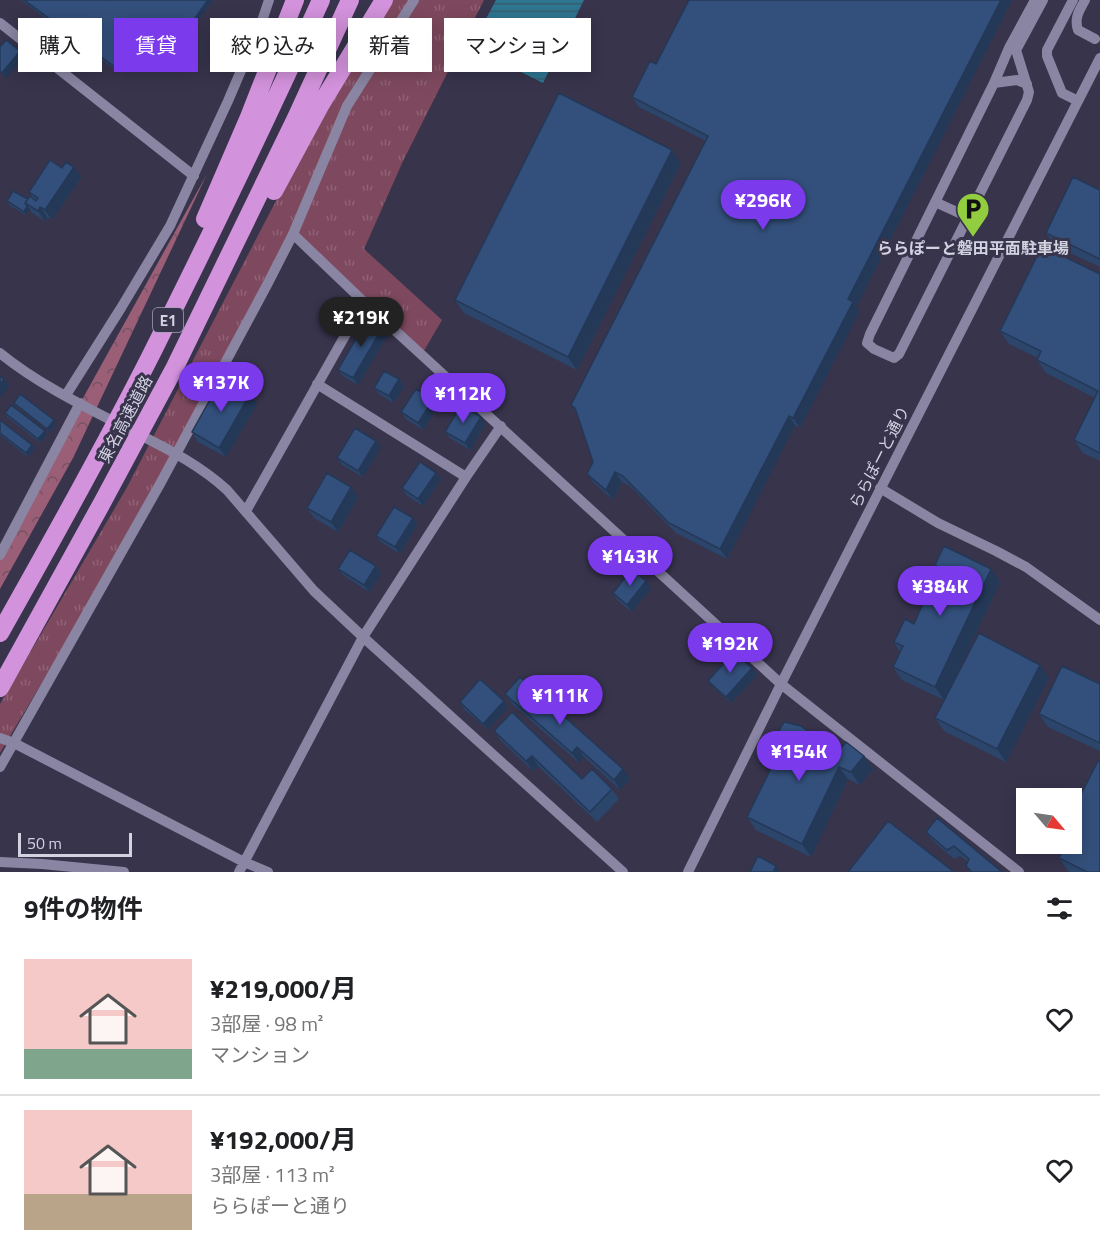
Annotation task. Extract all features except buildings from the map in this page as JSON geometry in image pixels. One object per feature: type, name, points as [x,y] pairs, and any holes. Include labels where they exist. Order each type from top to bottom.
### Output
[{"type":"highway","points":[[151,354],[188,257],[249,117],[295,0]]},
{"type":"highway","name":"東名高速道路","points":[[0,633],[80,490],[151,354],[273,107],[321,0]]},
{"type":"highway","name":"東名高速道路","points":[[0,688],[175,367],[296,118],[350,0]]},
{"type":"highway","points":[[175,367],[321,104],[384,0]]},
{"type":"street","points":[[66,395],[170,226],[238,79],[269,0]]},
{"type":"street","points":[[0,767],[6,741],[177,454],[267,285],[293,234],[347,106],[414,0]]},
{"type":"street","points":[[1035,0],[1009,48],[994,83],[870,334],[867,343],[874,349],[894,358],[899,354],[1028,100],[1029,92],[1016,50],[1043,0]]},
{"type":"street","points":[[1074,0],[1047,50],[1047,56],[1062,93],[1078,101]]},
{"type":"street","points":[[1085,0],[1075,23],[1078,30],[1095,39]]},
{"type":"street","points":[[0,23],[194,176]]},
{"type":"street","name":"ららぽーと通り","points":[[688,872],[880,488],[1100,58]]},
{"type":"street","points":[[994,83],[1017,80],[1027,84]]},
{"type":"street","points":[[935,202],[968,217]]},
{"type":"street","points":[[293,234],[364,302],[781,684],[1019,872]]},
{"type":"street","points":[[246,511],[364,302]]},
{"type":"street","points":[[0,353],[66,395],[166,447],[211,476],[246,511],[314,591],[623,872]]},
{"type":"street","points":[[317,384],[466,477]]},
{"type":"street","points":[[0,555],[84,405]]},
{"type":"street","points":[[242,867],[363,637],[501,426]]},
{"type":"street","points":[[880,488],[938,523],[1026,567],[1100,621]]},
{"type":"street","points":[[6,741],[242,867],[268,872]]},
{"type":"street","points":[[0,862],[124,872]]},
{"type":"green space","points":[[386,0],[484,0],[475,18],[444,18],[444,72],[448,72],[403,161],[364,249],[442,320],[422,354],[293,234],[160,484],[0,753],[0,704],[126,489],[316,124],[348,67],[348,72],[432,72],[432,18],[376,18]]},
{"type":"green space","points":[[207,174],[73,458],[0,589],[0,548]]},
{"type":"water","points":[[496,0],[584,0],[575,18],[486,18]]},
{"type":"water","points":[[521,72],[548,72],[543,83]]},
{"type":"place","name":"ららぽーと磐田平面駐車場","points":[[973,238]]}]
